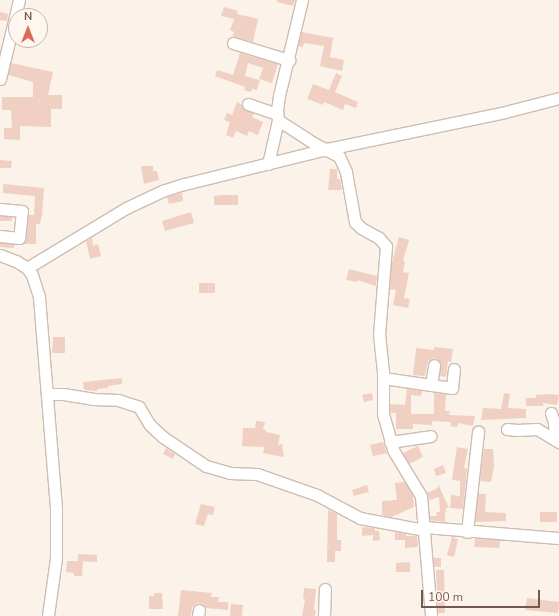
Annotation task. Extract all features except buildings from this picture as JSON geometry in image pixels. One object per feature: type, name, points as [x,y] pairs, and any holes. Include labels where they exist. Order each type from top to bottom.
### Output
[{"type":"street","points":[[0,79],[19,0]]},
{"type":"street","points":[[268,164],[277,117],[279,96],[289,60],[302,0]]},
{"type":"street","points":[[233,43],[289,60]]},
{"type":"street","points":[[27,268],[126,208],[184,184],[327,150],[505,112],[559,98]]},
{"type":"street","points":[[248,104],[277,117],[327,150],[340,156],[346,172],[355,222],[361,228],[379,238],[386,246],[378,334],[383,378],[383,414],[390,442],[396,457],[421,496],[431,616]]},
{"type":"street","points":[[0,209],[22,211],[19,238],[0,236]]},
{"type":"street","points":[[0,255],[16,261],[27,268],[32,275],[39,297],[56,508],[56,558],[48,616]]},
{"type":"street","points":[[431,385],[434,365]]},
{"type":"street","points":[[383,378],[452,388],[454,369]]},
{"type":"street","points":[[48,394],[63,394],[93,399],[118,400],[139,407],[150,425],[163,437],[206,466],[230,473],[257,474],[317,495],[360,518],[424,529],[559,538]]},
{"type":"street","points":[[551,413],[557,441]]},
{"type":"street","points":[[507,429],[537,429],[557,441]]},
{"type":"street","points":[[466,532],[478,432]]},
{"type":"street","points":[[390,442],[431,436]]},
{"type":"street","points":[[324,616],[325,589]]}]
